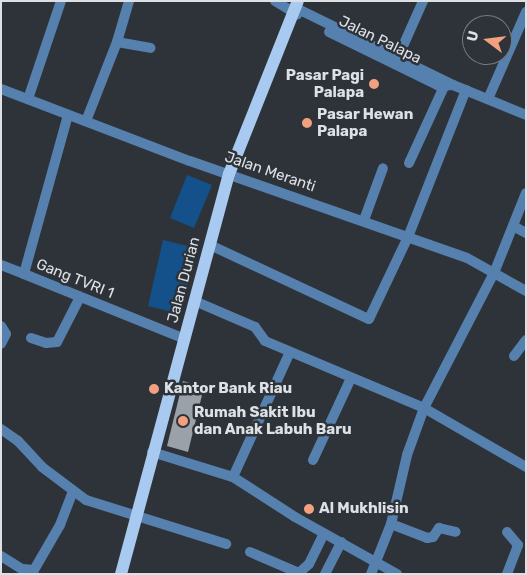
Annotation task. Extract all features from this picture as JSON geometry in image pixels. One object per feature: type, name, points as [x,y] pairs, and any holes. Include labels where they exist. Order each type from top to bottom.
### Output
[{"type":"main road","name":"Jalan Durian","points":[[121,574],[152,452],[197,302],[229,174],[296,6]]},
{"type":"street","points":[[28,99],[61,1]]},
{"type":"street","points":[[86,121],[117,42],[129,1]]},
{"type":"street","name":"Jalan Palapa","points":[[275,1],[296,6],[300,10],[397,61],[447,84],[526,115]]},
{"type":"street","points":[[397,61],[423,1]]},
{"type":"street","points":[[488,99],[526,12]]},
{"type":"street","points":[[117,42],[150,48]]},
{"type":"street","points":[[409,163],[447,84]]},
{"type":"street","name":"Jalan Meranti","points":[[1,89],[229,174],[364,220],[467,258],[526,291]]},
{"type":"street","points":[[210,244],[366,320],[408,237],[466,90]]},
{"type":"street","name":"Gang TVRI 1","points":[[68,115],[24,274],[185,339]]},
{"type":"street","points":[[364,220],[384,168]]},
{"type":"street","points":[[374,569],[391,524],[407,455],[424,408],[494,273],[526,193]]},
{"type":"street","points":[[513,226],[526,233]]},
{"type":"street","points":[[1,265],[24,274]]},
{"type":"street","points":[[31,338],[46,343],[57,342],[80,297]]},
{"type":"street","points":[[197,302],[255,327],[266,341],[424,408],[526,467]]},
{"type":"street","points":[[1,326],[6,334],[1,344]]},
{"type":"street","points":[[514,356],[526,340]]},
{"type":"street","points":[[232,477],[290,352]]},
{"type":"street","points":[[313,460],[351,378]]},
{"type":"street","points":[[1,429],[72,493],[135,516],[226,544]]},
{"type":"street","points":[[152,452],[232,477],[341,542],[374,569],[397,574]]},
{"type":"street","points":[[1,556],[22,569],[34,570],[60,525],[72,493]]},
{"type":"street","points":[[391,524],[427,538],[442,528],[456,532]]},
{"type":"street","points":[[507,532],[518,546],[507,574]]},
{"type":"street","points":[[250,552],[299,573],[309,564],[324,533]]},
{"type":"street","points":[[325,574],[341,542]]},
{"type":"shaded area","points":[[187,175],[212,185],[194,228],[170,218]]},
{"type":"shaded area","points":[[163,240],[196,248],[181,314],[148,306]]},
{"type":"building","points":[[183,381],[204,387],[188,452],[167,446]]},
{"type":"place","name":"Pasar Pagi Palapa","points":[[374,84]]},
{"type":"place","name":"Pasar Hewan Palapa","points":[[307,123]]},
{"type":"place","name":"Kantor Bank Riau","points":[[154,389]]},
{"type":"place","name":"Rumah Sakit Ibu dan Anak Labuh Baru","points":[[183,421]]},
{"type":"place","name":"Al Mukhlisin","points":[[309,509]]}]
